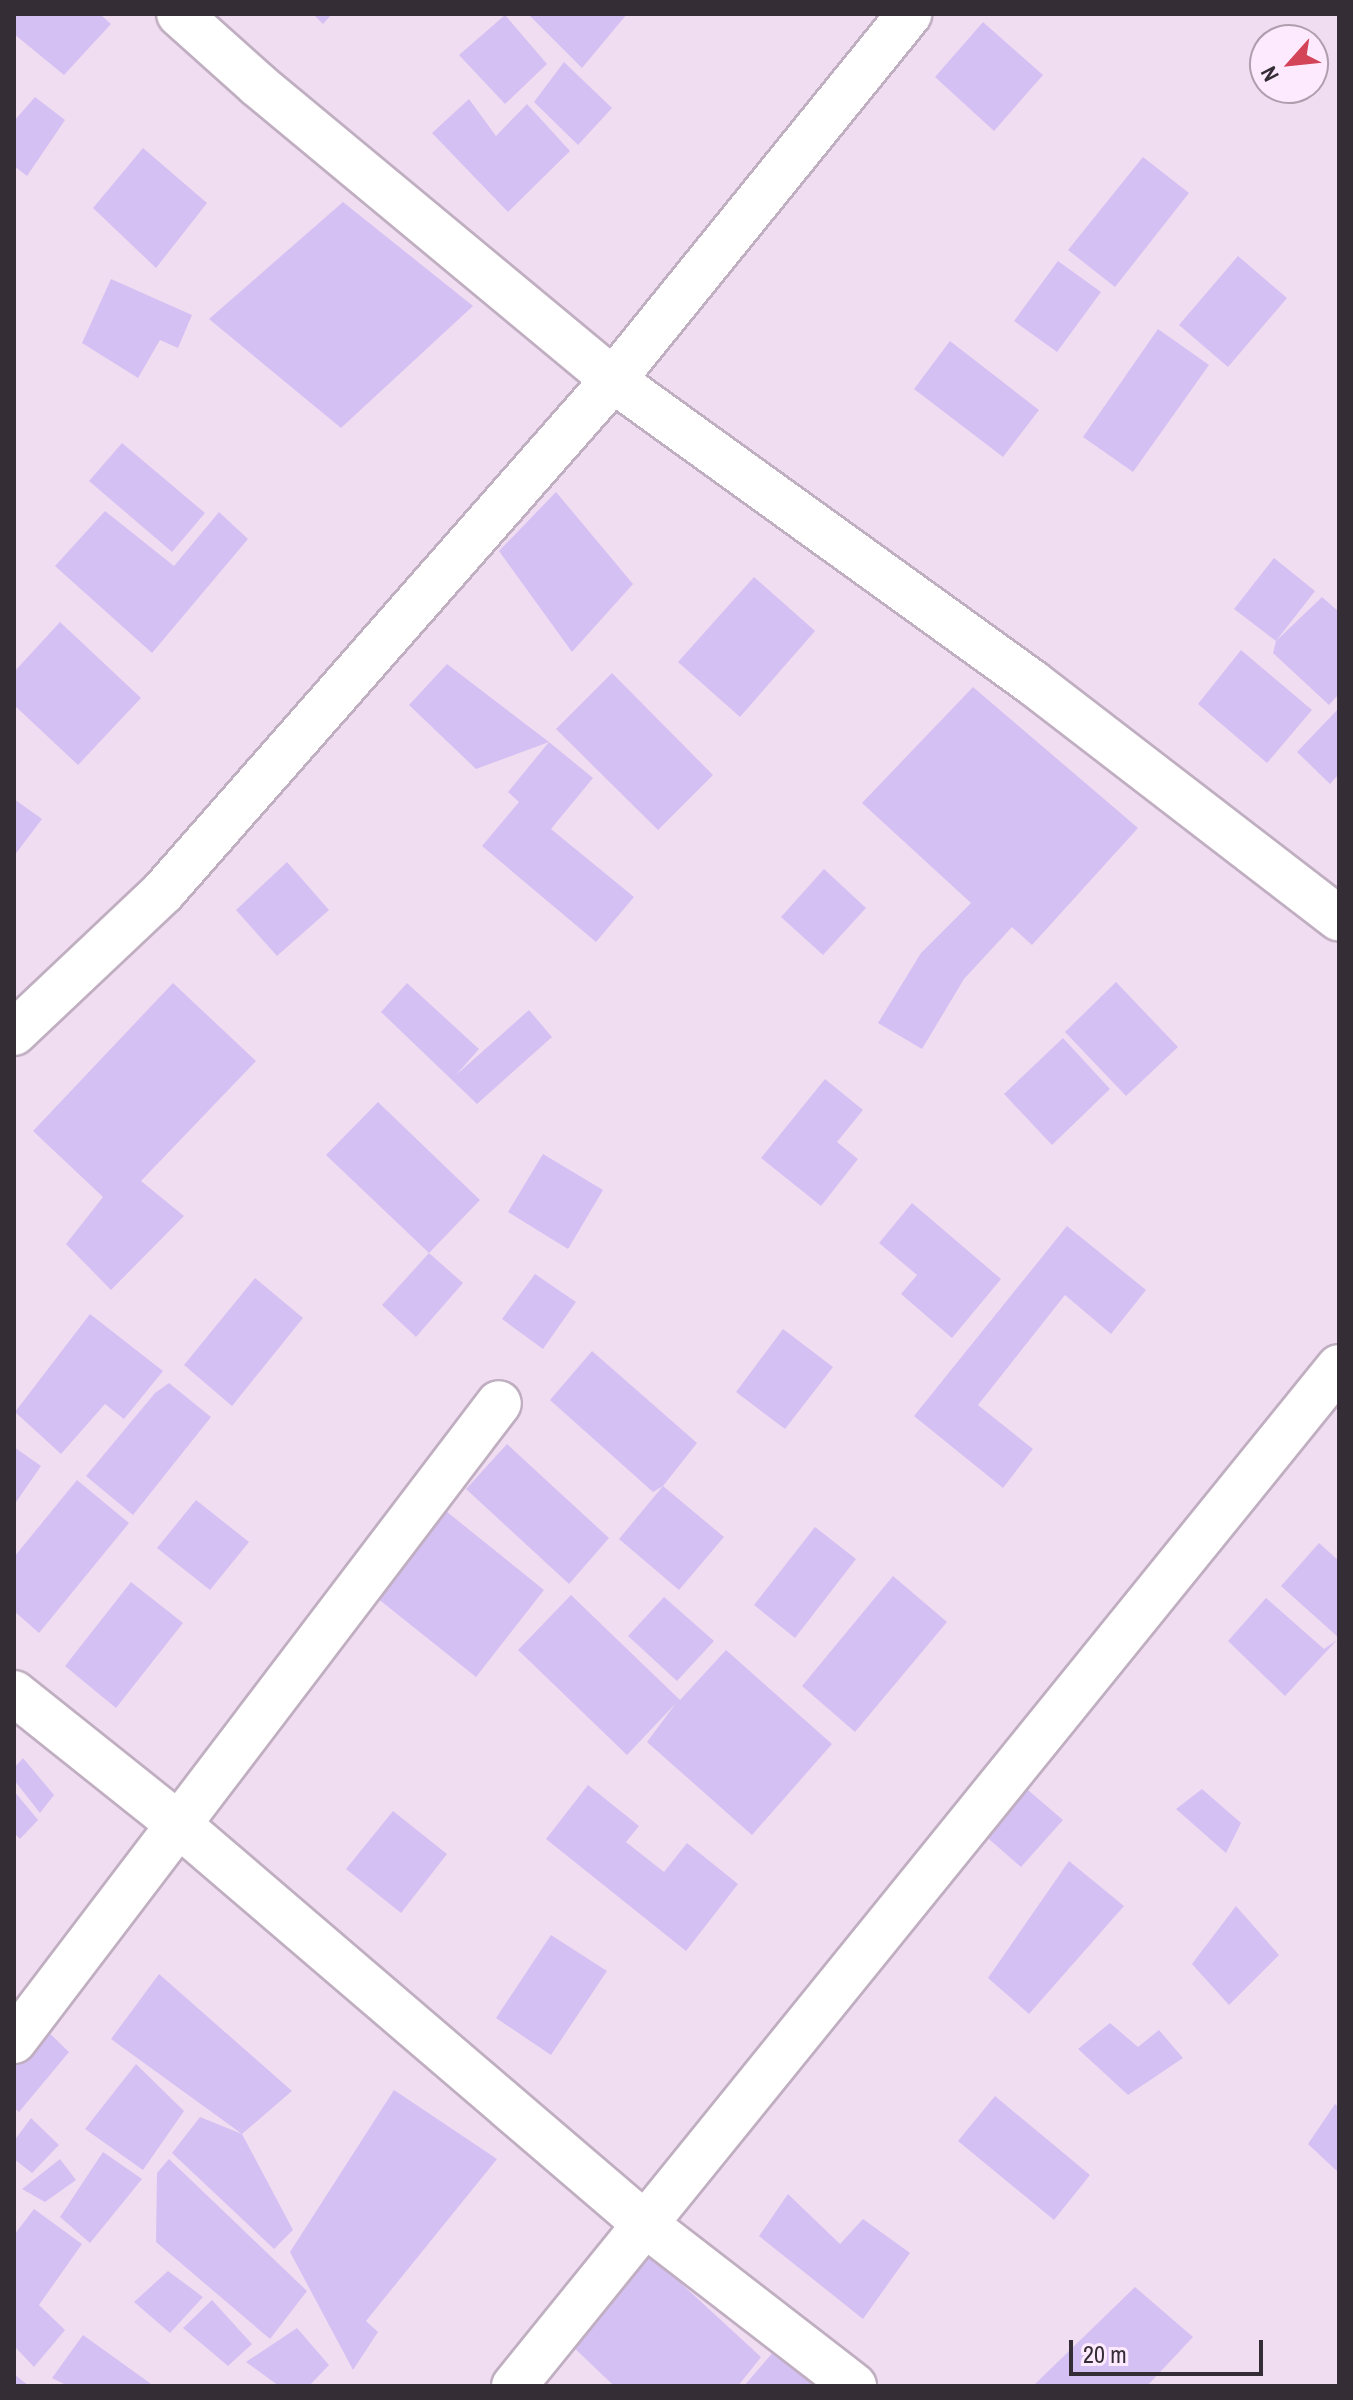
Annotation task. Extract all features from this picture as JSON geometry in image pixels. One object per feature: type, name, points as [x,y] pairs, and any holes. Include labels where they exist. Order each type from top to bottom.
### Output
[{"type":"street","points":[[179,14],[258,85],[613,380],[1033,683],[1339,919]]},
{"type":"street","points":[[14,1033],[163,892],[613,380],[909,14]]},
{"type":"street","points":[[514,2386],[1339,1367]]},
{"type":"street","points":[[14,2041],[499,1403]]},
{"type":"street","points":[[14,1693],[178,1824],[646,2225],[854,2386]]},
{"type":"building","points":[[18,14],[100,14],[111,24],[64,75],[14,34],[14,18]]},
{"type":"building","points":[[313,14],[332,14],[323,24]]},
{"type":"building","points":[[528,14],[627,14],[582,68]]},
{"type":"building","points":[[505,15],[547,64],[505,104],[459,55]]},
{"type":"building","points":[[983,22],[1043,75],[994,131],[935,77]]},
{"type":"building","points":[[564,62],[612,108],[578,145],[534,102]]},
{"type":"building","points":[[35,97],[65,120],[27,176],[14,166],[14,121]]},
{"type":"building","points":[[469,99],[496,136],[527,104],[570,151],[508,212],[432,133]]},
{"type":"building","points":[[143,148],[207,203],[156,268],[93,208]]},
{"type":"building","points":[[1143,157],[1189,193],[1115,287],[1068,250]]},
{"type":"building","points":[[343,202],[473,306],[341,428],[209,319]]},
{"type":"building","points":[[1238,256],[1287,298],[1228,367],[1179,325]]},
{"type":"building","points":[[1058,261],[1101,292],[1057,352],[1014,321]]},
{"type":"building","points":[[111,279],[192,315],[178,348],[160,340],[138,378],[82,343]]},
{"type":"building","points":[[1158,329],[1209,365],[1133,472],[1083,437]]},
{"type":"building","points":[[950,341],[1039,410],[1003,457],[914,389]]},
{"type":"building","points":[[122,443],[205,513],[172,552],[89,481]]},
{"type":"building","points":[[556,492],[633,584],[572,652],[499,551]]},
{"type":"building","points":[[105,511],[174,566],[219,512],[248,539],[152,653],[55,566]]},
{"type":"building","points":[[1274,558],[1315,591],[1276,641],[1234,609]]},
{"type":"building","points":[[754,577],[815,631],[740,717],[678,662]]},
{"type":"building","points":[[1322,597],[1339,612],[1339,694],[1329,705],[1273,653],[1276,641]]},
{"type":"building","points":[[60,622],[141,698],[78,765],[14,705],[14,672]]},
{"type":"building","points":[[1241,650],[1312,710],[1267,763],[1198,704]]},
{"type":"building","points":[[447,664],[549,742],[476,769],[409,705]]},
{"type":"building","points":[[612,673],[713,775],[658,830],[556,729]]},
{"type":"building","points":[[973,687],[1138,828],[1032,945],[1012,927],[964,979],[922,1049],[878,1023],[921,953],[971,903],[862,803]]},
{"type":"building","points":[[1339,708],[1339,774],[1330,784],[1297,752]]},
{"type":"building","points":[[549,742],[593,778],[551,829],[634,897],[596,942],[482,846],[519,802],[508,792]]},
{"type":"building","points":[[14,799],[42,819],[14,856]]},
{"type":"building","points":[[287,862],[329,910],[277,956],[236,910]]},
{"type":"building","points":[[824,869],[866,908],[823,955],[781,917]]},
{"type":"building","points":[[1116,982],[1178,1047],[1126,1096],[1065,1032]]},
{"type":"building","points":[[173,983],[256,1061],[141,1181],[184,1216],[111,1290],[66,1244],[103,1197],[33,1131]]},
{"type":"building","points":[[407,983],[479,1049],[456,1075],[529,1010],[552,1037],[477,1104],[381,1012]]},
{"type":"building","points":[[1063,1038],[1110,1089],[1052,1145],[1004,1094]]},
{"type":"building","points":[[825,1079],[863,1110],[837,1142],[858,1159],[821,1206],[761,1158]]},
{"type":"building","points":[[378,1102],[480,1200],[429,1253],[326,1155]]},
{"type":"building","points":[[543,1154],[603,1190],[568,1249],[508,1212]]},
{"type":"building","points":[[912,1203],[1001,1279],[952,1338],[901,1294],[917,1275],[879,1243]]},
{"type":"building","points":[[1067,1226],[1146,1290],[1111,1334],[1065,1295],[978,1405],[1033,1449],[1003,1488],[914,1416]]},
{"type":"building","points":[[429,1253],[463,1283],[416,1337],[382,1305]]},
{"type":"building","points":[[535,1274],[576,1302],[543,1349],[502,1319]]},
{"type":"building","points":[[255,1278],[303,1318],[232,1406],[184,1365]]},
{"type":"building","points":[[90,1314],[163,1371],[124,1419],[105,1404],[61,1454],[15,1412]]},
{"type":"building","points":[[783,1329],[833,1367],[785,1429],[736,1392]]},
{"type":"building","points":[[592,1351],[697,1443],[663,1486],[653,1492],[550,1400]]},
{"type":"building","points":[[169,1383],[211,1417],[133,1515],[86,1476],[155,1393]]},
{"type":"building","points":[[507,1444],[609,1538],[569,1584],[466,1489]]},
{"type":"building","points":[[14,1447],[41,1466],[14,1505]]},
{"type":"building","points":[[77,1480],[129,1523],[39,1633],[14,1611],[14,1557]]},
{"type":"building","points":[[663,1486],[724,1537],[679,1590],[619,1539]]},
{"type":"building","points":[[196,1500],[249,1542],[210,1590],[157,1548]]},
{"type":"building","points":[[436,1503],[544,1590],[476,1677],[367,1590]]},
{"type":"building","points":[[815,1527],[856,1559],[795,1638],[754,1605]]},
{"type":"building","points":[[1319,1543],[1339,1561],[1339,1638],[1281,1586]]},
{"type":"building","points":[[893,1576],[947,1622],[855,1732],[802,1686]]},
{"type":"building","points":[[131,1582],[183,1623],[116,1708],[65,1666]]},
{"type":"building","points":[[571,1595],[680,1700],[726,1650],[832,1744],[752,1835],[647,1742],[676,1703],[627,1755],[518,1650]]},
{"type":"building","points":[[664,1597],[714,1641],[677,1681],[628,1636]]},
{"type":"building","points":[[1266,1598],[1324,1649],[1337,1640],[1285,1696],[1228,1641]]},
{"type":"building","points":[[23,1758],[54,1795],[40,1813],[14,1780],[14,1768]]},
{"type":"building","points":[[1015,1779],[1063,1820],[1021,1867],[974,1826]]},
{"type":"building","points":[[588,1785],[639,1826],[626,1842],[664,1872],[687,1843],[738,1884],[686,1951],[546,1839]]},
{"type":"building","points":[[1202,1789],[1241,1823],[1226,1853],[1176,1809]]},
{"type":"building","points":[[14,1791],[38,1820],[20,1839],[14,1833]]},
{"type":"building","points":[[393,1811],[447,1854],[401,1913],[346,1869]]},
{"type":"building","points":[[1069,1861],[1124,1906],[1029,2014],[988,1978]]},
{"type":"building","points":[[1236,1906],[1279,1955],[1229,2005],[1192,1964]]},
{"type":"building","points":[[551,1935],[607,1971],[551,2055],[496,2018]]},
{"type":"building","points":[[159,1974],[292,2091],[242,2134],[111,2039]]},
{"type":"building","points":[[39,2023],[69,2052],[19,2112],[14,2108],[14,2055]]},
{"type":"building","points":[[1110,2023],[1138,2047],[1159,2030],[1183,2058],[1128,2095],[1078,2049]]},
{"type":"building","points":[[136,2064],[184,2111],[143,2170],[85,2129]]},
{"type":"building","points":[[394,2090],[497,2159],[366,2321],[378,2332],[353,2370],[290,2252]]},
{"type":"building","points":[[995,2096],[1090,2175],[1054,2220],[958,2141]]},
{"type":"building","points":[[1335,2104],[1339,2107],[1339,2173],[1308,2144]]},
{"type":"building","points":[[200,2117],[242,2134],[293,2230],[274,2249],[172,2153]]},
{"type":"building","points":[[31,2118],[59,2145],[32,2173],[14,2159],[14,2141]]},
{"type":"building","points":[[103,2152],[142,2179],[90,2243],[60,2217]]},
{"type":"building","points":[[60,2159],[76,2180],[45,2202],[22,2189]]},
{"type":"building","points":[[169,2159],[307,2291],[270,2339],[156,2242],[157,2173]]},
{"type":"building","points":[[788,2194],[840,2244],[863,2219],[910,2253],[863,2319],[759,2236]]},
{"type":"building","points":[[34,2209],[82,2244],[39,2305],[65,2330],[34,2367],[14,2346],[14,2235]]},
{"type":"building","points":[[647,2252],[761,2357],[738,2386],[614,2386],[566,2340]]},
{"type":"building","points":[[168,2271],[203,2297],[170,2333],[134,2302]]},
{"type":"building","points":[[1135,2287],[1193,2337],[1147,2386],[1033,2386]]},
{"type":"building","points":[[212,2300],[252,2344],[228,2366],[183,2328]]},
{"type":"building","points":[[297,2328],[329,2365],[309,2386],[279,2386],[246,2362]]},
{"type":"building","points":[[83,2335],[154,2386],[68,2386],[52,2378]]},
{"type":"building","points":[[775,2350],[817,2386],[744,2386]]},
{"type":"building","points":[[14,2374],[29,2386],[14,2386]]}]
